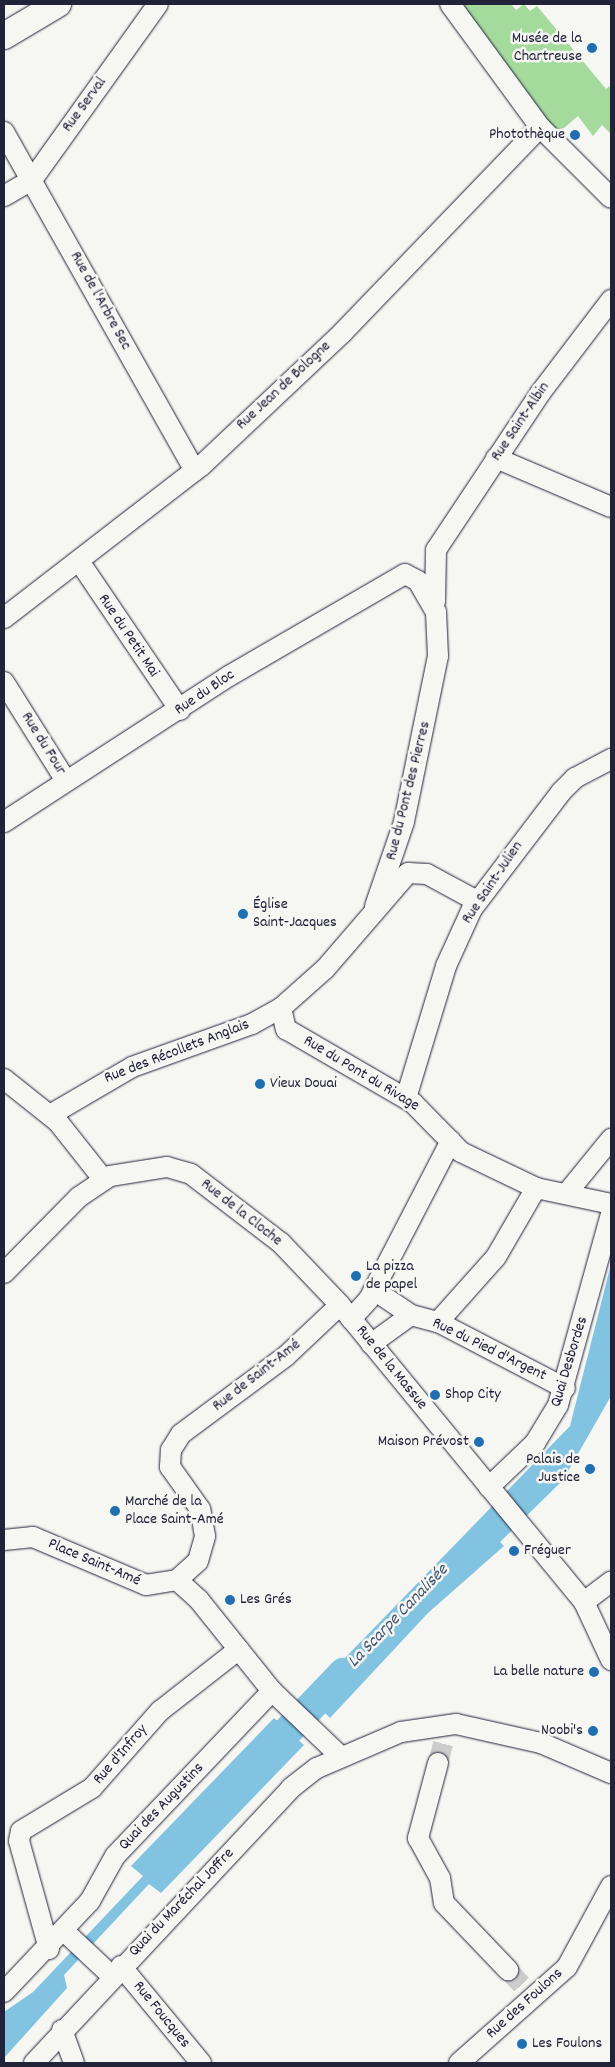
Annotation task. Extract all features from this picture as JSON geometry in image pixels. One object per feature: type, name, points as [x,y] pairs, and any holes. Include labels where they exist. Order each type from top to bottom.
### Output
[{"type":"main road","points":[[4,36],[58,4]]},
{"type":"street","name":"Rue Serval","points":[[4,196],[32,180],[158,4]]},
{"type":"street","points":[[450,4],[540,128],[611,198]]},
{"type":"street","name":"Rue Jean de Bologne","points":[[4,618],[195,471],[343,332],[540,128]]},
{"type":"street","name":"Rue de l'Arbre Sec","points":[[4,132],[195,471]]},
{"type":"street","name":"Rue Saint-Albin","points":[[436,550],[496,458],[611,300]]},
{"type":"street","points":[[496,458],[611,507]]},
{"type":"street","name":"Rue du Pont des Pierres","points":[[375,906],[404,822],[433,688],[438,643],[432,571],[436,550]]},
{"type":"street","name":"Rue du Petit Mai","points":[[79,561],[180,710]]},
{"type":"street","name":"Rue du Bloc","points":[[4,822],[66,781],[395,576],[410,576],[436,612]]},
{"type":"street","name":"Rue du Four","points":[[4,682],[66,781]]},
{"type":"street","name":"Rue Saint-Julien","points":[[406,1098],[446,966],[477,901],[567,785],[611,759]]},
{"type":"street","name":"Rue du Pont des Pierres","points":[[375,906],[414,871],[477,901]]},
{"type":"street","name":"Rue des Récollets Anglais","points":[[50,1115],[132,1066],[252,1024],[281,1008],[325,969],[375,906]]},
{"type":"street","name":"Rue du Pont du Rivage","points":[[281,1008],[286,1029],[406,1098],[461,1152],[536,1188],[567,1193],[611,1204]]},
{"type":"street","points":[[4,1079],[50,1115],[104,1180]]},
{"type":"street","points":[[567,1193],[611,1139]]},
{"type":"street","name":"Rue de Saint-Amé","points":[[177,1580],[198,1561],[206,1536],[200,1509],[170,1467],[174,1446],[181,1434],[374,1290],[450,1141]]},
{"type":"street","name":"Rue de la Cloche","points":[[4,1273],[79,1197],[104,1180],[152,1167],[176,1168],[191,1174],[281,1243],[345,1312]]},
{"type":"street","points":[[438,1322],[496,1257],[536,1188]]},
{"type":"street","name":"Quai Desbordes","points":[[493,1493],[542,1434],[565,1388],[611,1214]]},
{"type":"street","points":[[372,1344],[411,1316],[374,1290]]},
{"type":"street","name":"Rue de la Massue","points":[[345,1312],[493,1493],[524,1534],[584,1602],[611,1660]]},
{"type":"street","name":"Rue du Pied d'Argent","points":[[411,1316],[438,1322],[565,1388]]},
{"type":"street","name":"Place Saint-Amé","points":[[4,1540],[33,1537],[146,1585],[177,1580]]},
{"type":"street","points":[[177,1580],[239,1649],[281,1700],[341,1757]]},
{"type":"street","points":[[584,1602],[611,1582]]},
{"type":"street","name":"Rue d'Infroy","points":[[49,1949],[18,1839],[27,1826],[92,1788],[154,1717],[239,1649]]},
{"type":"street","name":"Quai des Augustins","points":[[4,1992],[49,1949],[69,1936],[96,1893],[115,1856],[281,1700]]},
{"type":"street","name":"Quai du Maréchal Joffre","points":[[34,2063],[117,1971],[298,1781],[341,1757],[406,1731],[453,1728],[541,1743],[611,1773]]},
{"type":"street","points":[[438,1763],[418,1838],[440,1878],[444,1903],[508,1970]]},
{"type":"street","name":"Rue des Foulons","points":[[459,2063],[530,1994],[567,1967],[611,1886]]},
{"type":"street","name":"Rue Foucques","points":[[69,1936],[92,1957],[117,1971],[201,2063]]},
{"type":"street","points":[[62,2030],[74,2063]]},
{"type":"green space","points":[[461,4],[511,4],[516,10],[524,4],[530,11],[537,6],[606,89],[611,85],[611,134],[602,125],[593,136],[578,116],[557,134]]},
{"type":"water","points":[[611,1264],[611,1396],[563,1480],[500,1542],[504,1546],[428,1613],[330,1718],[308,1696],[570,1426]]},
{"type":"water","points":[[274,1718],[304,1745],[161,1893],[149,1884],[64,1975],[67,1988],[4,2058],[4,2012],[33,1992],[143,1876],[131,1866]]},
{"type":"waterway","name":"La Scarpe Canalisée","points":[[259,1761],[343,1673]]},
{"type":"tunnel","points":[[438,1763],[445,1736]]},
{"type":"tunnel","points":[[508,1970],[525,1988]]},
{"type":"place","name":"Musée de la Chartreuse","points":[[592,48]]},
{"type":"place","name":"Photothèque","points":[[575,135]]},
{"type":"place","name":"Église Saint-Jacques","points":[[243,914]]},
{"type":"place","name":"Vieux Douai","points":[[260,1084]]},
{"type":"place","name":"La pizza de papel","points":[[356,1276]]},
{"type":"place","name":"Shop City","points":[[435,1395]]},
{"type":"place","name":"Maison Prévost","points":[[479,1442]]},
{"type":"place","name":"Palais de Justice","points":[[590,1469]]},
{"type":"place","name":"Marché de la Place Saint-Amé","points":[[115,1511]]},
{"type":"place","name":"Fréguer","points":[[514,1551]]},
{"type":"place","name":"Les Grés","points":[[230,1600]]},
{"type":"place","name":"La belle nature","points":[[594,1672]]},
{"type":"place","name":"Noobi's","points":[[593,1731]]},
{"type":"place","name":"Les Foulons","points":[[522,2044]]}]
